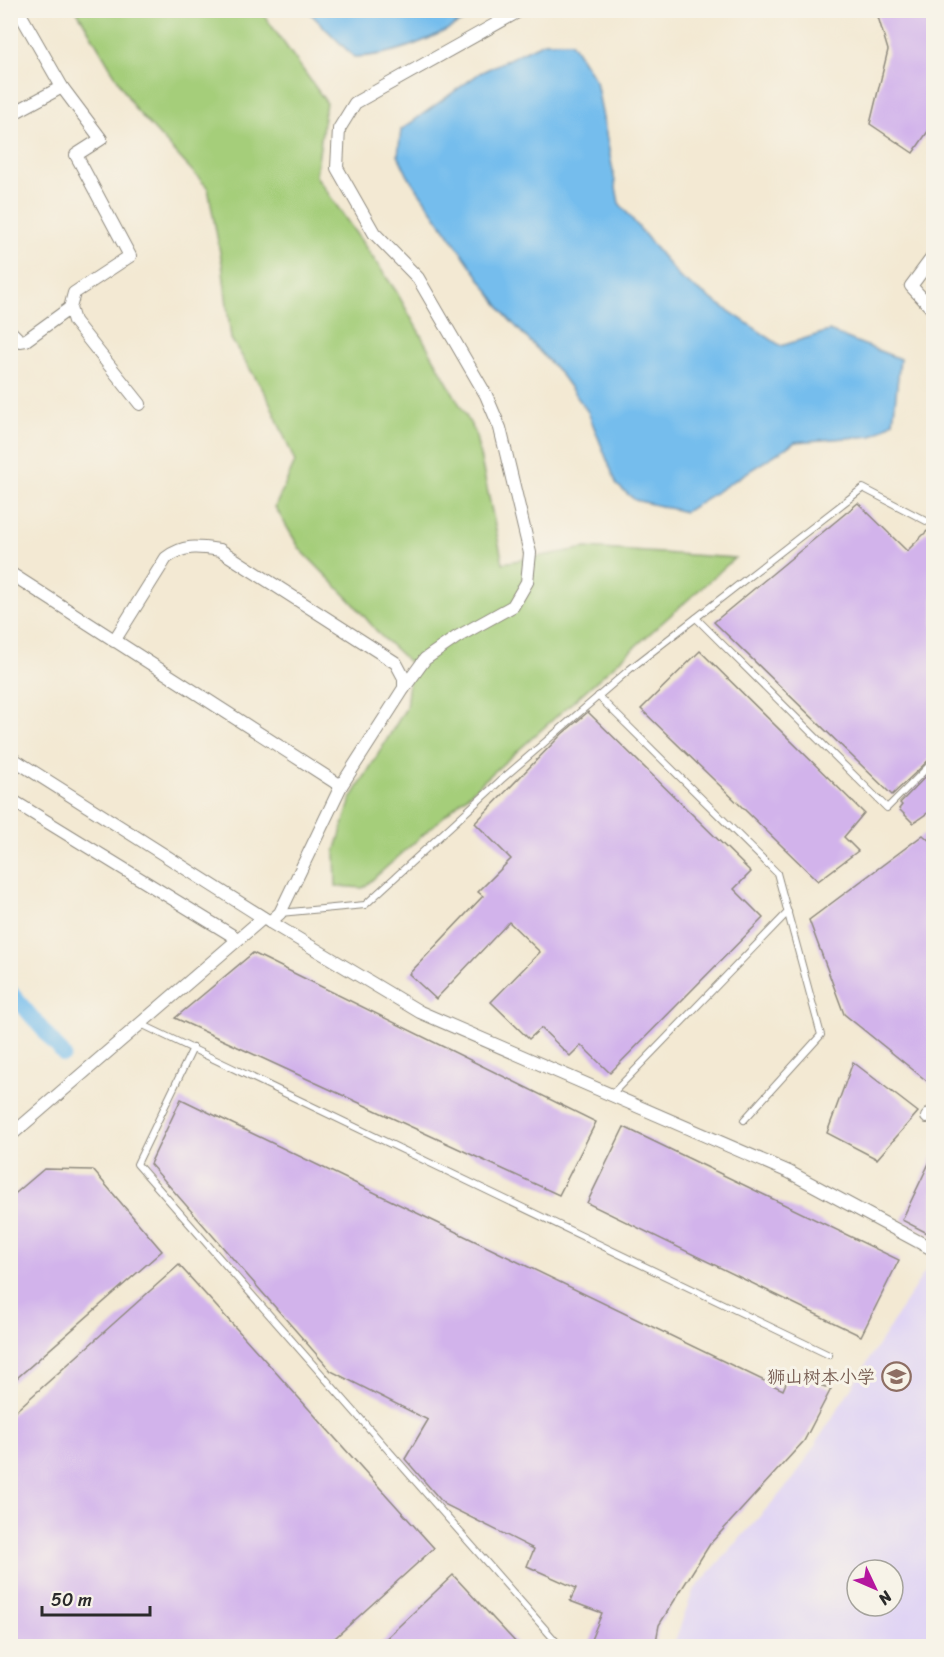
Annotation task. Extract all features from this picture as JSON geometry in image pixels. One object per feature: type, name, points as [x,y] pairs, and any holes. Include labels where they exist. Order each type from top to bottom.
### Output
[{"type":"street","points":[[18,10],[62,87],[101,140],[76,155],[130,256],[74,293],[70,308],[74,321],[140,404]]},
{"type":"street","points":[[10,1136],[238,939],[280,913],[341,786],[425,659],[457,637],[513,606],[527,582],[530,553],[500,428],[486,395],[418,278],[374,233],[337,168],[339,129],[355,103],[521,10]]},
{"type":"street","points":[[10,115],[62,87]]},
{"type":"street","points":[[933,255],[911,286],[933,311]]},
{"type":"street","points":[[10,331],[20,340],[26,340],[70,308]]},
{"type":"street","points":[[114,641],[166,558],[177,549],[195,546],[220,550],[396,663],[404,678],[404,688]]},
{"type":"street","points":[[10,573],[341,786]]},
{"type":"street","points":[[10,757],[267,920],[420,1012],[789,1172],[933,1250]]},
{"type":"street","points":[[10,799],[238,939]]},
{"type":"lane","points":[[280,913],[365,905],[501,780],[598,696],[863,488],[933,525]]},
{"type":"lane","points":[[696,618],[887,808],[933,761]]},
{"type":"lane","points":[[598,696],[777,873],[821,1035],[744,1120]]},
{"type":"lane","points":[[611,1096],[788,912]]},
{"type":"lane","points":[[141,1023],[829,1355]]},
{"type":"lane","points":[[193,1048],[136,1164],[560,1647]]},
{"type":"shaded area","name":"狮山树本小学","points":[[925,1271],[934,1276],[933,1646],[673,1646],[693,1591],[794,1478]]},
{"type":"green space","points":[[77,11],[261,11],[326,102],[316,176],[396,291],[475,432],[503,563],[586,548],[735,558],[363,888],[336,886],[335,852],[351,799],[406,708],[411,664],[380,635],[353,603],[300,549],[275,507],[295,462],[267,396],[231,339],[222,263],[208,188],[135,109]]},
{"type":"water","points":[[308,11],[479,11],[419,43],[387,53],[354,57]]},
{"type":"water","points":[[544,42],[571,42],[596,81],[619,203],[680,278],[781,346],[829,331],[900,359],[893,422],[872,436],[795,442],[685,512],[635,500],[617,485],[588,412],[559,372],[506,316],[408,176],[398,155],[401,130],[480,73]]},
{"type":"building","points":[[876,10],[933,10],[933,124],[913,153],[870,124],[888,50]]},
{"type":"building","points":[[858,503],[907,551],[927,531],[933,538],[933,756],[892,795],[714,622]]},
{"type":"building","points":[[700,651],[864,813],[844,837],[858,851],[818,881],[641,709]]},
{"type":"building","points":[[588,712],[751,872],[734,889],[763,918],[610,1073],[581,1045],[570,1056],[541,1028],[529,1039],[491,1002],[540,952],[509,922],[436,999],[409,974],[483,896],[478,892],[511,859],[475,823],[562,734]]},
{"type":"building","points":[[933,769],[933,809],[913,823],[899,809],[902,805],[900,803]]},
{"type":"building","points":[[923,835],[933,844],[933,1086],[844,1014],[809,920]]},
{"type":"building","points":[[253,953],[596,1122],[559,1195],[175,1018]]},
{"type":"building","points":[[853,1062],[918,1112],[877,1159],[827,1133]]},
{"type":"building","points":[[181,1099],[783,1390],[790,1374],[831,1389],[804,1441],[710,1544],[659,1625],[655,1647],[588,1647],[602,1613],[570,1601],[576,1588],[527,1566],[534,1549],[444,1504],[405,1459],[428,1420],[331,1371],[150,1164]]},
{"type":"building","points":[[624,1127],[899,1260],[861,1336],[587,1203]]},
{"type":"building","points":[[933,1155],[933,1236],[902,1220]]},
{"type":"building","points":[[44,1169],[93,1170],[162,1251],[10,1384],[10,1198]]},
{"type":"building","points":[[179,1265],[434,1548],[325,1647],[17,1647],[10,1639],[10,1416]]},
{"type":"building","points":[[453,1575],[520,1647],[377,1647]]},
{"type":"waterway","points":[[10,991],[64,1055]]},
{"type":"place","name":"狮山树本小学","points":[[896,1377]]}]
